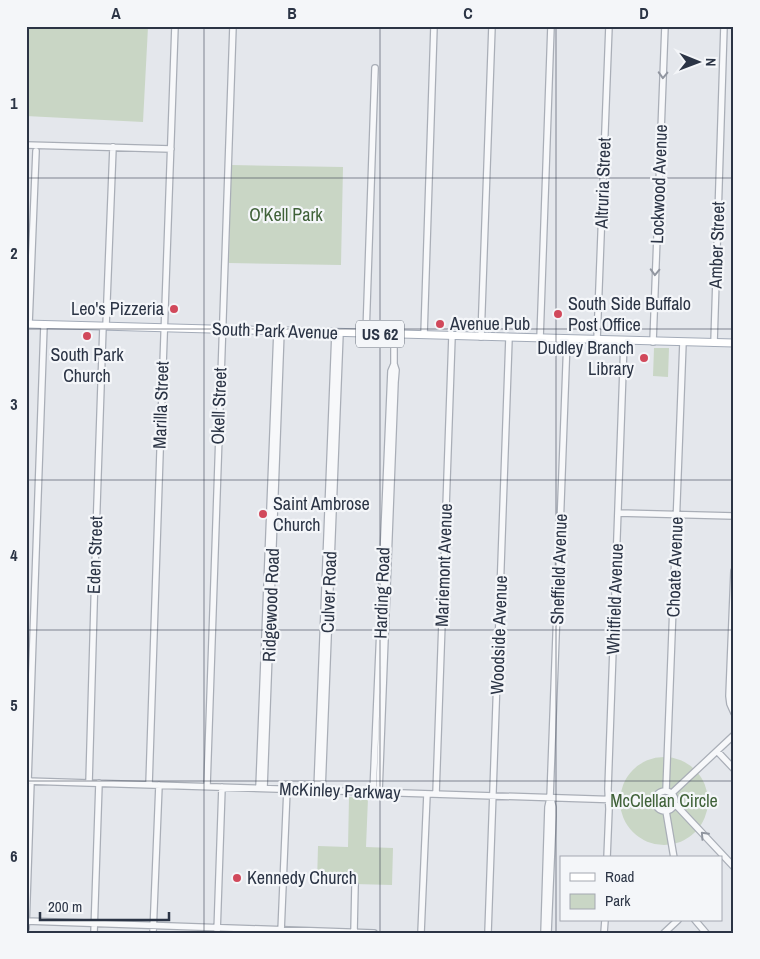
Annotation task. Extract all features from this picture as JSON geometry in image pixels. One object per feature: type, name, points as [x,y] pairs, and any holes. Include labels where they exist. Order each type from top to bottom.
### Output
[{"type":"main road","name":"South Park Avenue","points":[[28,324],[734,343]]},
{"type":"street","name":"Marilla Street","points":[[149,785],[175,26]]},
{"type":"street","name":"Okell Street","points":[[207,786],[233,26]]},
{"type":"street","points":[[424,336],[434,26]]},
{"type":"street","points":[[481,337],[492,26]]},
{"type":"street","points":[[540,339],[551,26]]},
{"type":"street","name":"Altruria Street","points":[[597,340],[609,26]]},
{"type":"street","name":"Lockwood Avenue","points":[[653,342],[665,26]]},
{"type":"street","name":"Amber Street","points":[[714,343],[724,26]]},
{"type":"street","points":[[366,334],[375,68]]},
{"type":"street","points":[[26,145],[171,149]]},
{"type":"street","name":"Eden Street","points":[[89,783],[96,534],[113,147]]},
{"type":"street","points":[[28,324],[36,151]]},
{"type":"street","points":[[26,928],[44,325]]},
{"type":"street","name":"Ridgewood Road","points":[[262,788],[279,331]]},
{"type":"street","name":"Culver Road","points":[[319,790],[337,333]]},
{"type":"street","name":"Harding Road","points":[[376,792],[387,539],[391,371],[394,364],[394,335]]},
{"type":"street","name":"Mariemont Avenue","points":[[436,794],[452,336]]},
{"type":"street","name":"Woodside Avenue","points":[[488,933],[509,338]]},
{"type":"street","name":"Sheffield Avenue","points":[[548,873],[553,807],[550,798],[567,339]]},
{"type":"street","name":"Whitfield Avenue","points":[[607,856],[624,341]]},
{"type":"street","name":"Choate Avenue","points":[[669,792],[683,342]]},
{"type":"street","points":[[618,513],[734,516]]},
{"type":"street","points":[[734,571],[729,696],[734,713]]},
{"type":"street","points":[[675,804],[671,810],[666,811],[658,809],[654,801],[659,793],[669,792],[734,735]]},
{"type":"street","points":[[717,751],[734,769]]},
{"type":"street","name":"McKinley Parkway","points":[[29,781],[654,801]]},
{"type":"street","points":[[94,933],[99,783]]},
{"type":"street","points":[[154,933],[158,785]]},
{"type":"street","points":[[217,930],[222,787]]},
{"type":"street","points":[[281,931],[287,789]]},
{"type":"street","points":[[669,792],[675,799],[675,804],[734,867]]},
{"type":"street","points":[[421,933],[427,794]]},
{"type":"street","points":[[666,811],[674,856]]},
{"type":"street","points":[[544,933],[548,873]]},
{"type":"street","points":[[548,873],[548,933]]},
{"type":"street","points":[[354,932],[355,885]]},
{"type":"street","points":[[26,922],[217,930],[374,933]]},
{"type":"street","points":[[664,933],[676,922]]},
{"type":"street","points":[[697,922],[706,933]]},
{"type":"green space","points":[[26,26],[148,27],[143,122],[26,116]]},
{"type":"green space","name":"O'Kell Park","points":[[231,165],[343,167],[341,265],[229,263]]},
{"type":"green space","points":[[654,348],[669,348],[668,377],[653,376]]},
{"type":"green space","name":"McClellan Circle","points":[[664,757],[681,760],[695,770],[705,784],[708,801],[705,818],[695,832],[681,842],[664,845],[647,842],[633,832],[623,818],[620,801],[623,784],[633,770],[647,760]]},
{"type":"green space","points":[[349,797],[368,798],[366,847],[393,848],[392,885],[317,883],[318,846],[348,847]]},
{"type":"place","name":"Leo's Pizzeria","points":[[174,309]]},
{"type":"place","name":"South Side Buffalo Post Office","points":[[558,314]]},
{"type":"place","name":"Avenue Pub","points":[[440,324]]},
{"type":"place","name":"South Park Church","points":[[87,336]]},
{"type":"place","name":"Dudley Branch Library","points":[[644,358]]},
{"type":"place","name":"Saint Ambrose Church","points":[[263,514]]},
{"type":"place","name":"Kennedy Church","points":[[237,878]]}]
